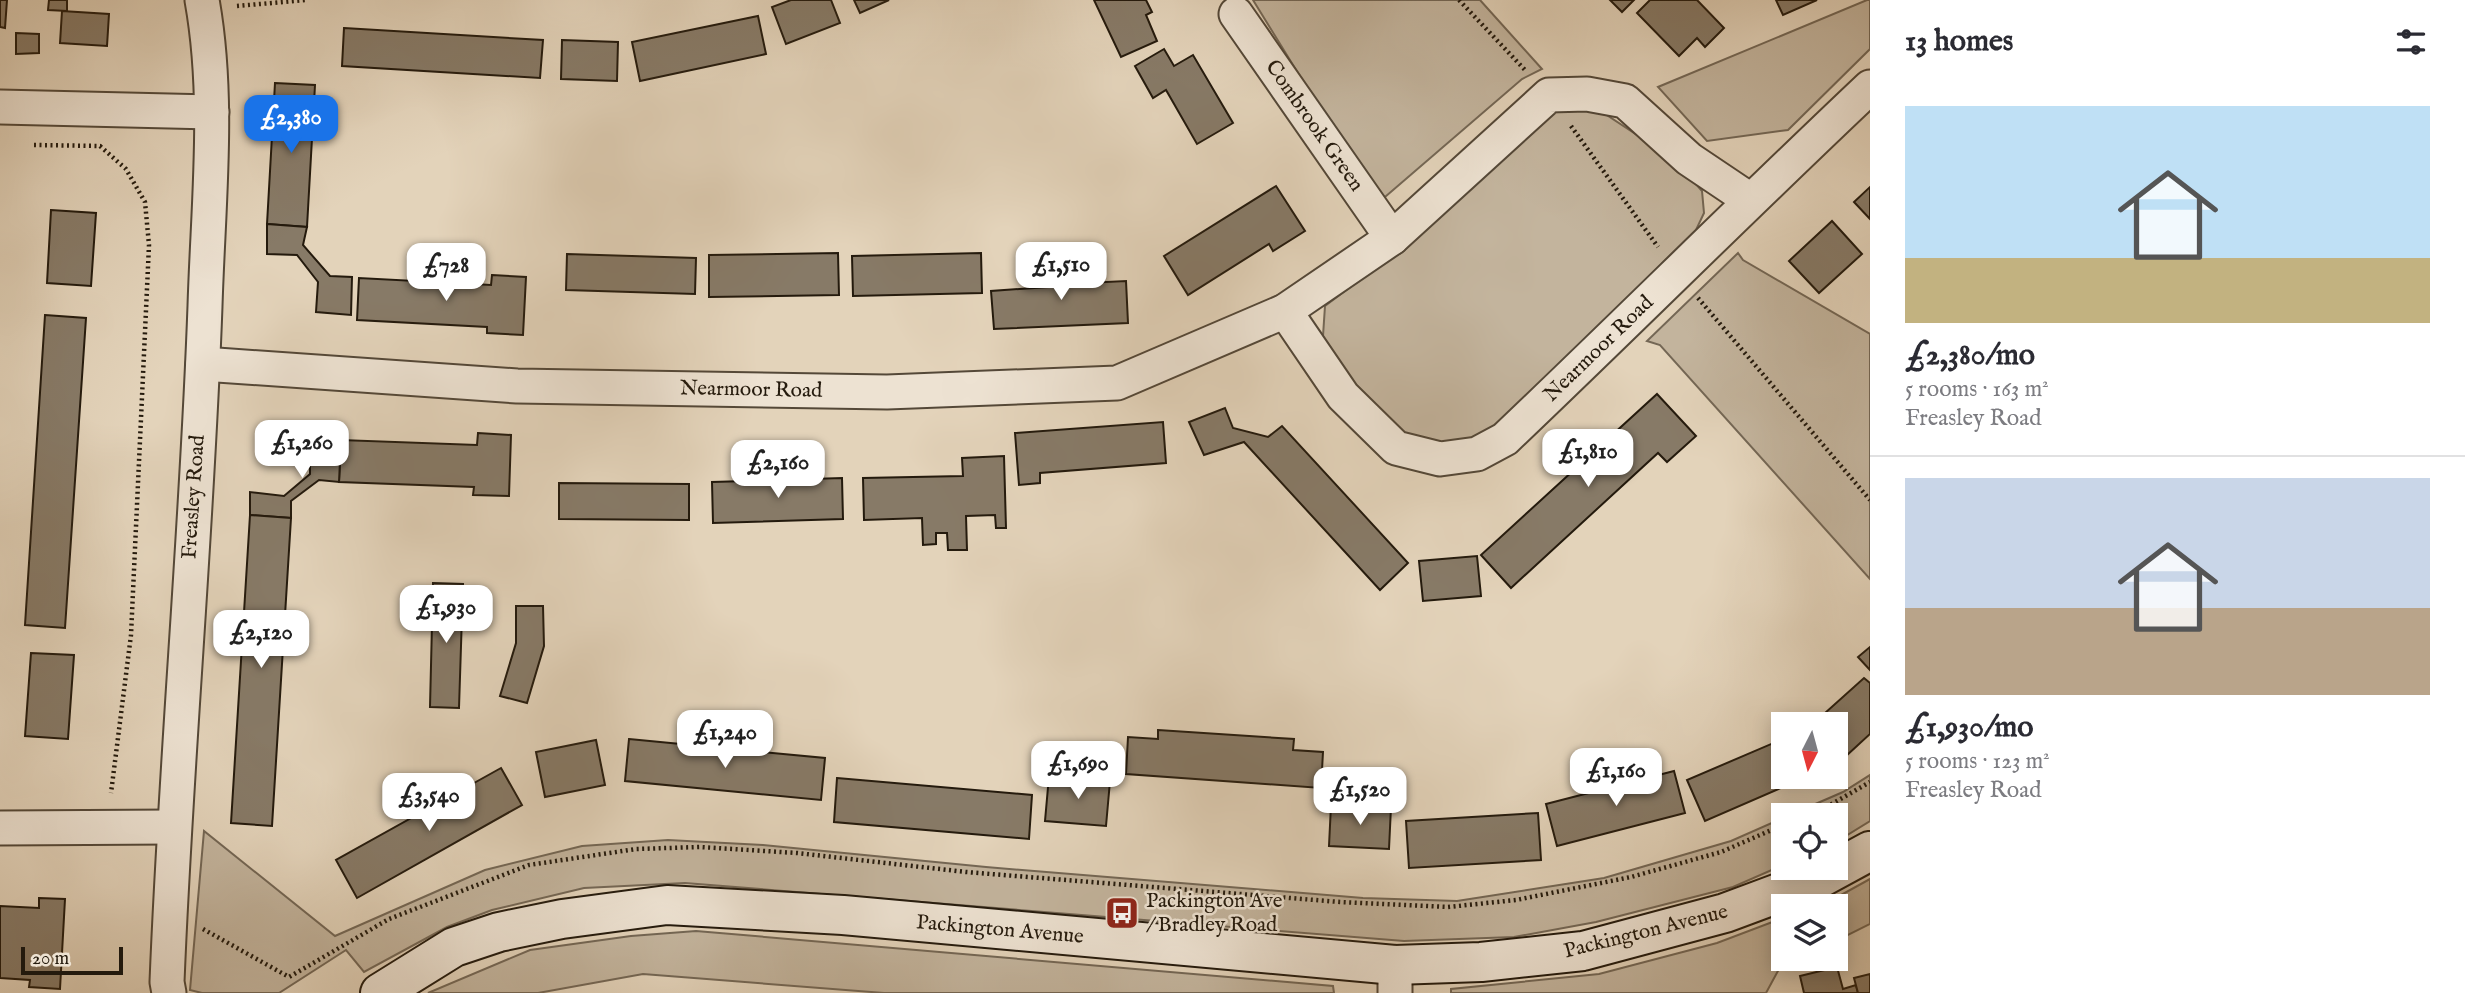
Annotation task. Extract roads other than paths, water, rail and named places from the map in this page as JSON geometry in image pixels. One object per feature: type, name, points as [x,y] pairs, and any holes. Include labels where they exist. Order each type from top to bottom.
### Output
[{"type":"street","name":"Freasley Road","points":[[169,993],[167,982],[173,827],[203,364],[212,112],[209,41],[202,4]]},
{"type":"street","name":"Combrook Green","points":[[1236,14],[1392,238]]},
{"type":"street","name":"Nearmoor Road","points":[[1285,311],[1343,396],[1396,448],[1440,459],[1477,454],[1505,439],[1870,87]]},
{"type":"street","name":"Nearmoor Road","points":[[203,364],[517,386],[887,392],[1117,383],[1285,311],[1392,238],[1549,95],[1587,94],[1625,101],[1689,159],[1750,200]]},
{"type":"street","points":[[0,107],[212,112]]},
{"type":"street","points":[[0,828],[173,827]]},
{"type":"street","name":"Packington Avenue","points":[[380,993],[454,947],[499,932],[562,919],[667,905],[843,915],[1395,979],[1481,962],[1583,951],[1725,914],[1822,877],[1870,850]]},
{"type":"place","name":"Packington Ave / Bradley Road","points":[[1122,913]]}]
